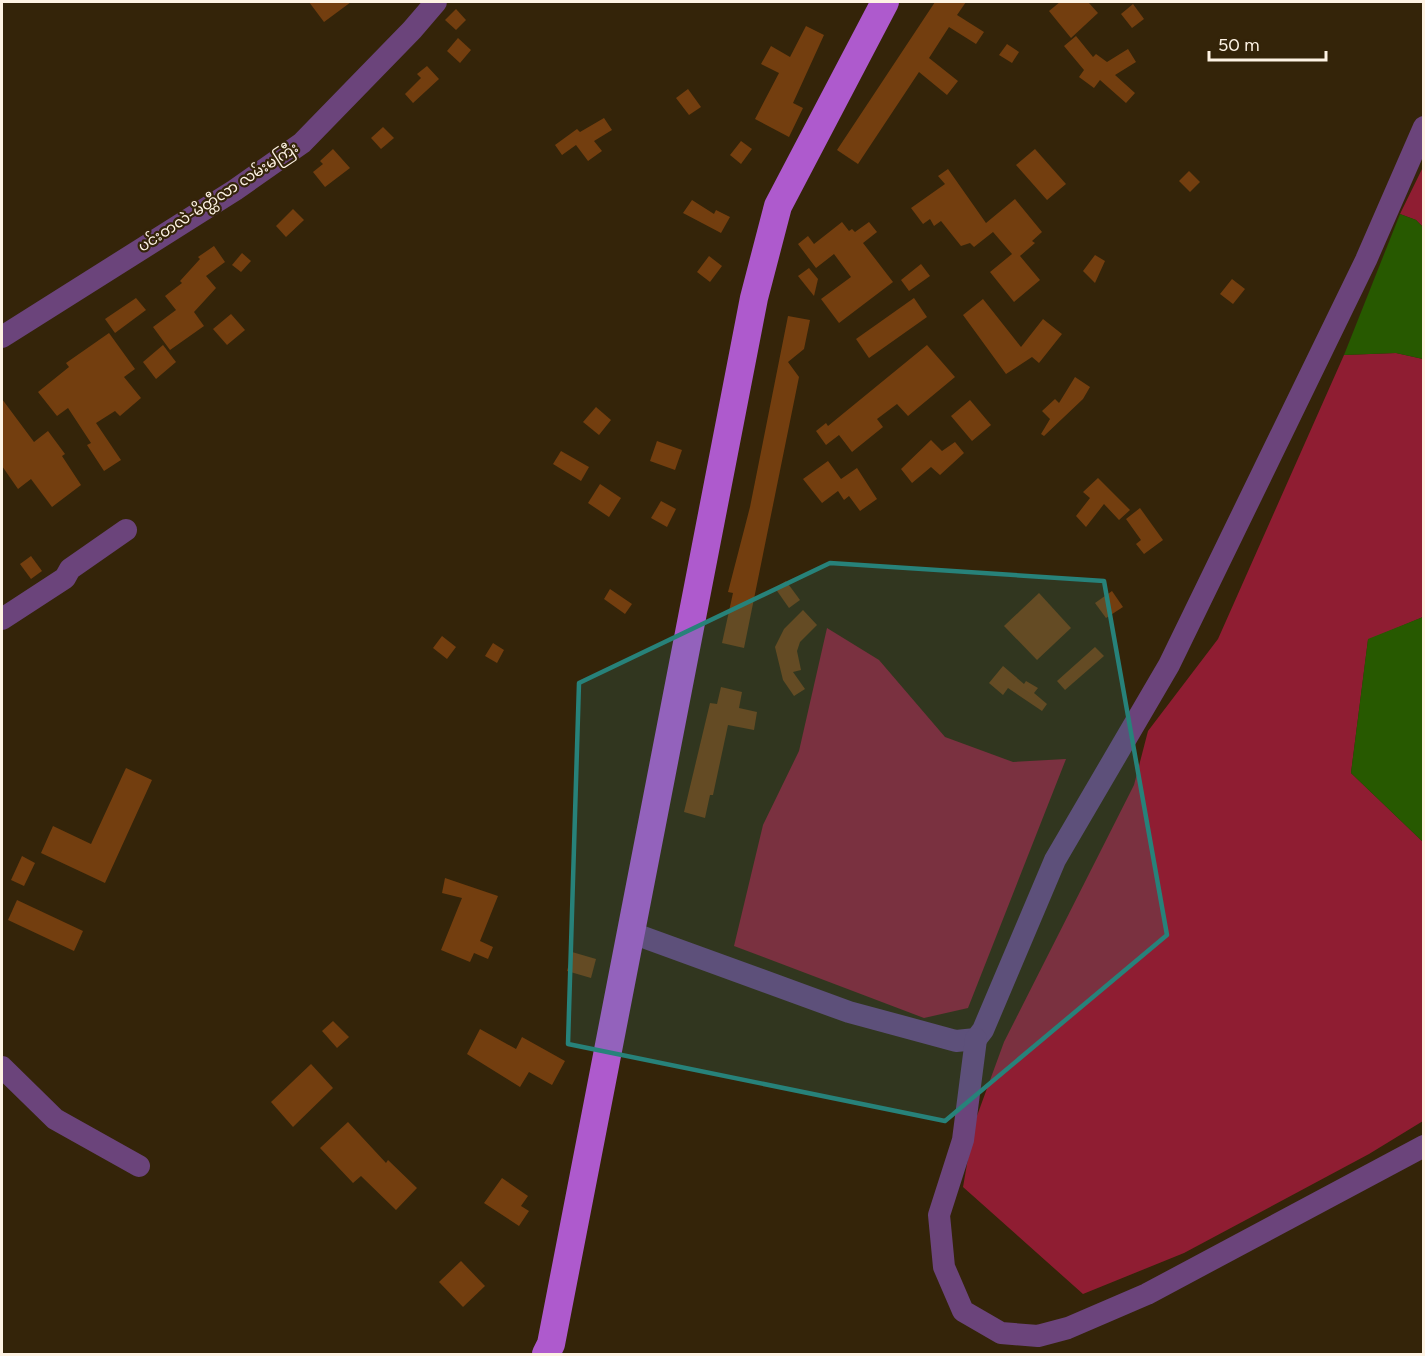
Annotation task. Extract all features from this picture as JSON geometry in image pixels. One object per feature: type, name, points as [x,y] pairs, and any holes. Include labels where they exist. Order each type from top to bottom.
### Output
[{"type":"main road","points":[[546,1354],[553,1332],[632,933],[754,298],[778,206],[885,2]]},
{"type":"street","name":"ပင်းတလဲ-မိတ္ထီလာ လမ်းမကြီး","points":[[2,337],[234,190],[302,143],[412,30],[436,2]]},
{"type":"street","points":[[1424,127],[1366,260],[1169,665],[1055,860],[983,1030],[976,1039],[963,1140],[939,1215],[944,1267],[963,1311],[1001,1333],[1038,1336],[1068,1328],[1148,1294],[1424,1146]]},
{"type":"street","points":[[4,612],[64,578],[70,570],[126,530]]},
{"type":"street","points":[[632,933],[849,1012],[957,1041],[976,1039]]},
{"type":"street","points":[[2,1067],[55,1119],[139,1166]]},
{"type":"highlighted area","points":[[830,563],[1104,581],[1167,935],[945,1121],[568,1044],[579,683]]},
{"type":"shaded area","points":[[1423,167],[1423,227],[1416,220],[1400,214]]},
{"type":"shaded area","points":[[1400,214],[1416,220],[1423,227],[1423,359],[1396,353],[1344,355]]},
{"type":"shaded area","points":[[1396,353],[1423,359],[1423,617],[1368,640],[1351,773],[1423,842],[1423,1121],[1369,1154],[1184,1253],[1083,1294],[963,1187],[974,1124],[1004,1042],[1134,785],[1148,731],[1218,639],[1344,355]]},
{"type":"shaded area","points":[[1423,617],[1423,842],[1351,773],[1368,639]]},
{"type":"shaded area","points":[[827,628],[879,660],[945,737],[1013,762],[1066,759],[968,1008],[924,1018],[734,946],[763,825],[799,751]]},
{"type":"building","points":[[309,2],[351,2],[324,22]]},
{"type":"building","points":[[935,2],[966,2],[957,15],[984,32],[976,44],[949,27],[929,58],[958,81],[947,95],[919,72],[858,164],[837,150]]},
{"type":"building","points":[[1060,2],[1088,2],[1098,13],[1071,38],[1049,11]]},
{"type":"building","points":[[1133,4],[1144,19],[1132,28],[1121,14]]},
{"type":"building","points":[[456,9],[466,20],[456,30],[445,20]]},
{"type":"building","points":[[806,26],[824,35],[793,103],[803,108],[789,137],[755,119],[779,73],[761,64],[771,46],[790,57]]},
{"type":"building","points":[[1076,36],[1093,57],[1096,54],[1107,62],[1128,49],[1136,62],[1115,75],[1135,93],[1126,103],[1100,80],[1094,88],[1079,77],[1084,70],[1064,46]]},
{"type":"building","points":[[458,38],[471,50],[460,63],[447,51]]},
{"type":"building","points":[[1007,44],[1019,52],[1012,63],[999,55]]},
{"type":"building","points":[[427,66],[439,79],[413,103],[405,94],[421,78],[417,74]]},
{"type":"building","points":[[688,89],[701,107],[689,115],[676,98]]},
{"type":"building","points":[[604,118],[612,130],[594,141],[602,151],[588,161],[576,145],[562,155],[555,145],[577,129],[580,132]]},
{"type":"building","points":[[383,127],[394,138],[381,149],[371,138]]},
{"type":"building","points":[[741,141],[752,149],[741,164],[730,155]]},
{"type":"building","points":[[333,149],[350,168],[325,187],[313,172],[323,164],[320,161]]},
{"type":"building","points":[[1035,149],[1066,184],[1047,200],[1016,165]]},
{"type":"building","points":[[948,169],[986,223],[1015,199],[1042,232],[1032,241],[1035,243],[1020,256],[1040,280],[1014,302],[990,272],[1012,254],[993,232],[974,247],[970,243],[961,246],[941,221],[934,226],[930,219],[923,224],[911,208],[945,184],[938,176]]},
{"type":"building","points":[[1189,171],[1200,182],[1190,192],[1179,181]]},
{"type":"building","points":[[692,200],[714,214],[716,210],[730,217],[721,233],[683,213]]},
{"type":"building","points":[[293,209],[304,220],[286,237],[276,226]]},
{"type":"building","points":[[842,222],[849,231],[852,229],[855,232],[869,222],[877,232],[863,243],[893,282],[839,323],[821,299],[851,277],[834,254],[816,268],[798,244],[808,236],[814,244]]},
{"type":"building","points":[[214,246],[225,262],[206,276],[216,288],[194,312],[204,326],[170,350],[153,327],[176,310],[165,296],[182,283],[180,281],[200,259],[198,257]]},
{"type":"building","points":[[242,253],[251,261],[241,272],[232,265]]},
{"type":"building","points":[[1095,255],[1105,261],[1095,283],[1083,271]]},
{"type":"building","points":[[709,256],[722,266],[710,282],[697,272]]},
{"type":"building","points":[[921,264],[930,276],[909,291],[901,280]]},
{"type":"building","points":[[809,268],[818,279],[814,296],[798,276]]},
{"type":"building","points":[[1232,279],[1245,289],[1233,304],[1220,294]]},
{"type":"building","points":[[136,298],[146,310],[115,333],[105,319]]},
{"type":"building","points":[[914,298],[927,317],[869,358],[856,339]]},
{"type":"building","points":[[983,299],[1021,347],[1043,319],[1062,334],[1039,363],[1032,357],[1006,374],[963,315]]},
{"type":"building","points":[[231,314],[245,330],[227,345],[213,329]]},
{"type":"building","points":[[788,316],[810,320],[804,349],[788,362],[799,377],[744,648],[722,643],[733,593],[728,592],[750,507]]},
{"type":"building","points":[[109,333],[135,369],[124,377],[141,398],[120,416],[115,411],[96,423],[121,460],[104,471],[87,445],[91,443],[68,408],[57,416],[38,392],[69,367],[66,363]]},
{"type":"building","points":[[163,345],[176,362],[156,379],[143,362]]},
{"type":"building","points":[[927,345],[955,377],[908,416],[897,404],[877,419],[883,427],[852,452],[839,435],[826,445],[816,431],[826,423],[828,426]]},
{"type":"building","points":[[1075,377],[1090,387],[1083,399],[1044,436],[1041,434],[1050,419],[1042,411],[1055,399],[1059,403]]},
{"type":"building","points":[[2,399],[34,442],[48,431],[65,454],[62,456],[81,485],[52,507],[31,479],[18,489],[2,466]]},
{"type":"building","points":[[970,400],[991,425],[972,441],[951,416]]},
{"type":"building","points":[[596,407],[611,420],[599,435],[583,422]]},
{"type":"building","points":[[931,440],[942,451],[955,442],[964,453],[940,475],[931,467],[912,483],[901,469]]},
{"type":"building","points":[[657,441],[682,450],[675,470],[650,461]]},
{"type":"building","points":[[561,451],[589,467],[581,481],[553,464]]},
{"type":"building","points":[[828,461],[841,479],[857,468],[877,499],[860,511],[849,496],[844,500],[838,491],[822,503],[803,479]]},
{"type":"building","points":[[1098,478],[1130,510],[1119,520],[1104,504],[1086,527],[1076,516],[1090,498],[1083,492]]},
{"type":"building","points":[[600,484],[621,498],[609,517],[588,503]]},
{"type":"building","points":[[661,501],[676,509],[667,527],[651,518]]},
{"type":"building","points":[[1140,508],[1163,540],[1144,554],[1136,544],[1141,540],[1126,519]]},
{"type":"building","points":[[31,556],[42,571],[31,579],[20,564]]},
{"type":"building","points":[[786,581],[800,600],[789,608],[775,588]]},
{"type":"building","points":[[610,589],[632,604],[625,614],[604,599]]},
{"type":"building","points":[[1112,591],[1123,607],[1106,618],[1095,603]]},
{"type":"building","points":[[1039,593],[1071,628],[1037,660],[1004,626]]},
{"type":"building","points":[[803,610],[817,625],[800,642],[797,651],[801,670],[793,672],[805,689],[794,696],[783,680],[775,647],[784,629]]},
{"type":"building","points":[[442,636],[456,647],[447,659],[433,648]]},
{"type":"building","points":[[493,643],[504,650],[497,663],[485,656]]},
{"type":"building","points":[[1095,647],[1104,656],[1065,690],[1057,681]]},
{"type":"building","points":[[1003,666],[1024,684],[1026,681],[1038,688],[1034,693],[1047,704],[1042,711],[1008,688],[1003,695],[989,683]]},
{"type":"building","points":[[721,687],[742,692],[739,708],[757,712],[754,730],[728,725],[713,795],[710,795],[705,818],[684,812],[710,703],[717,704]]},
{"type":"building","points":[[126,768],[152,780],[105,883],[41,853],[53,826],[91,844]]},
{"type":"building","points":[[22,856],[35,863],[24,886],[11,880]]},
{"type":"building","points":[[445,878],[498,896],[480,941],[493,947],[488,959],[474,953],[470,962],[441,950],[462,898],[442,893]]},
{"type":"building","points":[[17,900],[83,931],[74,951],[8,920]]},
{"type":"building","points":[[572,952],[596,959],[591,978],[567,971]]},
{"type":"building","points":[[333,1021],[349,1037],[337,1048],[322,1031]]},
{"type":"building","points":[[480,1029],[516,1049],[522,1037],[565,1061],[552,1085],[529,1072],[520,1087],[467,1054]]},
{"type":"building","points":[[311,1064],[333,1088],[293,1127],[271,1102]]},
{"type":"building","points":[[348,1122],[386,1163],[388,1160],[417,1188],[396,1210],[361,1176],[353,1183],[320,1148]]},
{"type":"building","points":[[502,1178],[528,1196],[521,1206],[529,1211],[519,1226],[484,1203]]},
{"type":"building","points":[[461,1261],[485,1286],[463,1307],[439,1282]]}]
